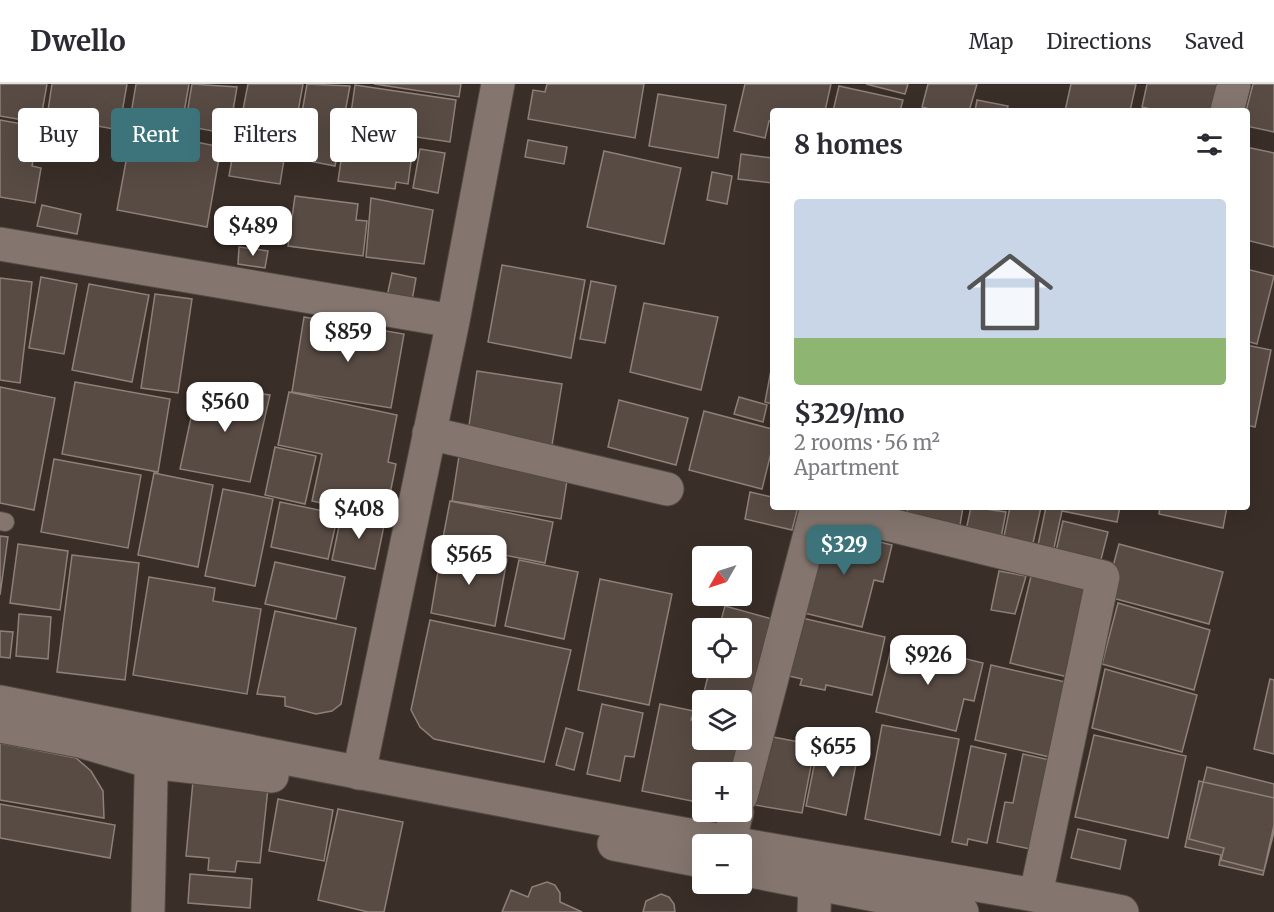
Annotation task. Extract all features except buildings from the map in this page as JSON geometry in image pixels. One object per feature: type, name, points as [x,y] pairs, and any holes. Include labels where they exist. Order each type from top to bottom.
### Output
[{"type":"street","points":[[359,773],[453,321],[498,84]]},
{"type":"street","points":[[1228,108],[1234,84]]},
{"type":"street","points":[[0,244],[453,321]]},
{"type":"street","points":[[429,433],[667,489]]},
{"type":"street","points":[[750,762],[816,510]]},
{"type":"street","points":[[829,510],[1103,577],[1036,894]]},
{"type":"street","points":[[0,702],[151,747],[258,774],[692,859]]},
{"type":"street","points":[[0,726],[80,741],[151,747],[359,773],[697,834]]},
{"type":"street","points":[[148,912],[151,747]]},
{"type":"street","points":[[752,844],[1036,894],[1122,912]]},
{"type":"street","points":[[752,853],[814,898],[962,912]]}]
